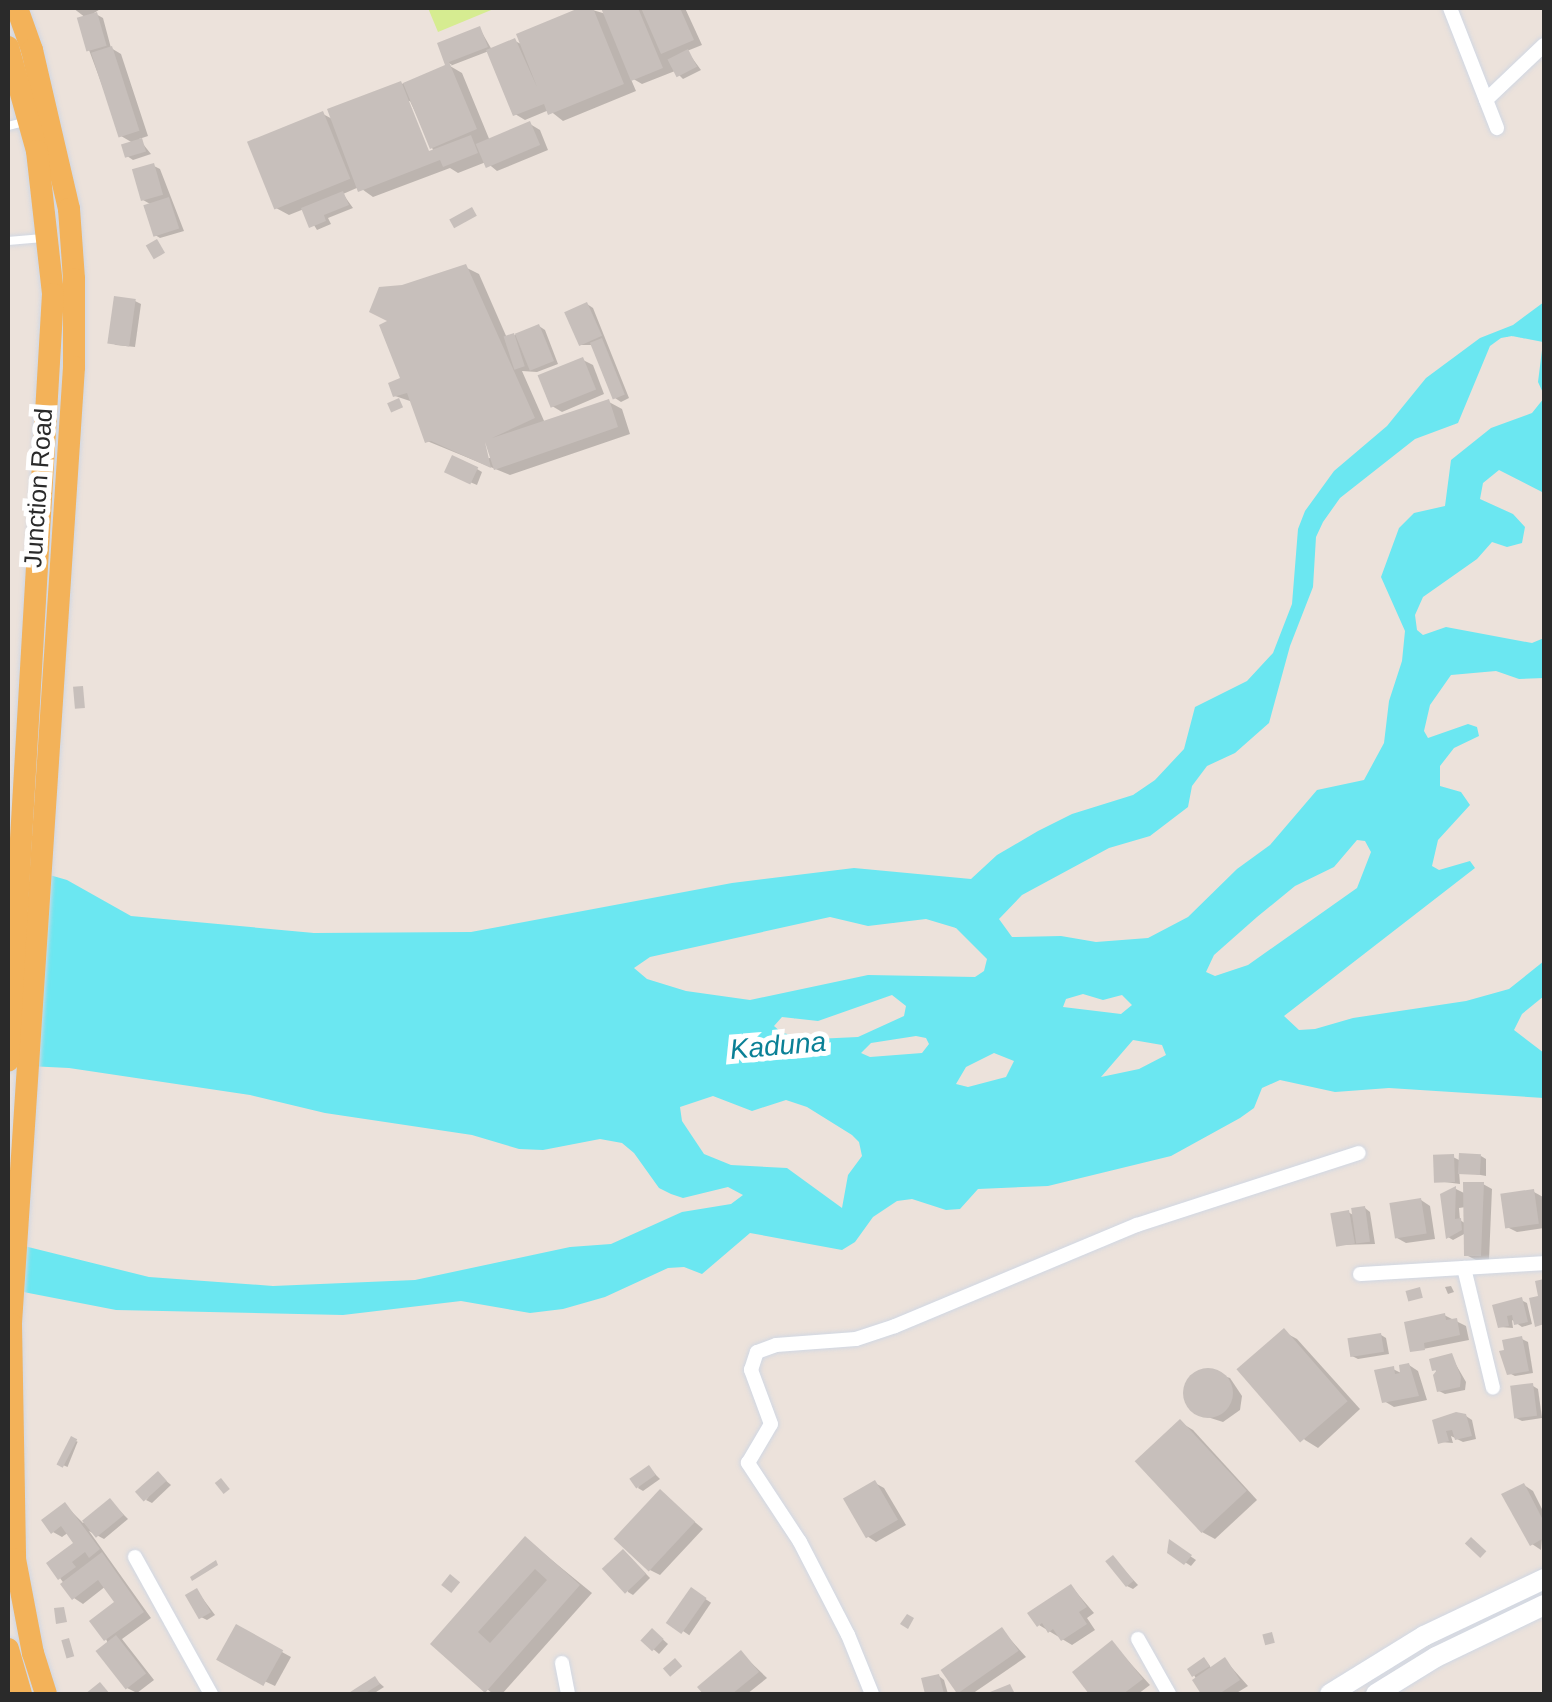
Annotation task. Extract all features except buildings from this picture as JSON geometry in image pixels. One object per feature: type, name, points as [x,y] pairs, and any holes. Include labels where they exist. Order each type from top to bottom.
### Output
[{"type":"main road","name":"Junction Road","points":[[8,1061],[74,367],[70,209],[32,50],[18,8]]},
{"type":"main road","name":"Junction Road","points":[[8,47],[18,123],[48,238],[53,294],[11,1324],[15,1559],[33,1653],[46,1694]]},
{"type":"main road","points":[[9,1660],[21,1694]]},
{"type":"street","points":[[1450,8],[1497,128]]},
{"type":"street","points":[[1486,100],[1544,46]]},
{"type":"street","points":[[872,1694],[848,1635],[800,1542],[748,1463],[770,1424],[751,1370],[758,1352],[776,1344],[856,1339],[1137,1225],[1358,1152]]},
{"type":"street","points":[[1360,1274],[1544,1263]]},
{"type":"street","points":[[1464,1268],[1493,1388]]},
{"type":"street","points":[[135,1557],[211,1694]]},
{"type":"street","points":[[1330,1694],[1424,1636],[1544,1579]]},
{"type":"street","points":[[1376,1694],[1436,1656],[1544,1605]]},
{"type":"street","points":[[1138,1639],[1169,1694]]},
{"type":"street","points":[[562,1663],[568,1694]]},
{"type":"lane","points":[[8,241],[48,238]]},
{"type":"green space","points":[[428,8],[496,8],[438,32]]},
{"type":"water","name":"Kaduna","points":[[1544,302],[1544,395],[1538,382],[1543,342],[1512,336],[1501,338],[1490,346],[1458,423],[1415,439],[1340,498],[1316,537],[1313,587],[1290,646],[1269,723],[1235,753],[1207,766],[1192,786],[1188,807],[1150,836],[1109,848],[1022,895],[999,919],[1012,937],[1061,936],[1096,942],[1148,938],[1188,917],[1237,869],[1270,845],[1317,790],[1364,780],[1384,743],[1389,701],[1402,661],[1405,631],[1381,577],[1399,528],[1414,513],[1445,506],[1451,460],[1491,428],[1532,413],[1544,398],[1544,493],[1499,470],[1483,483],[1480,499],[1513,514],[1525,527],[1522,543],[1507,547],[1492,542],[1477,559],[1423,597],[1415,615],[1417,630],[1423,635],[1446,627],[1532,643],[1544,638],[1544,678],[1519,679],[1496,671],[1451,675],[1430,705],[1424,731],[1428,738],[1468,724],[1477,727],[1479,736],[1454,748],[1440,766],[1440,786],[1461,792],[1470,805],[1438,840],[1432,866],[1439,870],[1470,861],[1475,868],[1284,1016],[1299,1030],[1315,1029],[1353,1018],[1466,1001],[1509,989],[1544,961],[1544,996],[1522,1014],[1514,1030],[1544,1053],[1544,1098],[1389,1088],[1335,1092],[1280,1080],[1262,1088],[1254,1108],[1240,1118],[1171,1156],[1048,1186],[978,1189],[960,1209],[946,1210],[912,1199],[897,1201],[873,1217],[855,1242],[842,1250],[750,1233],[702,1274],[684,1267],[668,1268],[605,1297],[563,1309],[530,1313],[461,1301],[343,1315],[116,1310],[8,1289],[8,1242],[149,1277],[273,1286],[415,1280],[570,1247],[611,1244],[682,1212],[731,1204],[743,1195],[728,1187],[683,1198],[671,1194],[659,1188],[622,1143],[600,1139],[543,1150],[519,1149],[472,1135],[325,1113],[250,1095],[69,1068],[8,1065],[8,863],[67,880],[131,916],[314,933],[471,932],[732,883],[854,868],[971,879],[997,855],[1038,831],[1072,814],[1133,795],[1155,780],[1184,749],[1195,707],[1247,681],[1273,653],[1292,604],[1298,529],[1305,511],[1334,471],[1387,426],[1426,378],[1480,338],[1513,325]],"holes":[[[1357,840],[1365,841],[1371,852],[1357,888],[1248,965],[1215,976],[1206,972],[1214,955],[1295,886],[1334,867]],[[830,917],[868,926],[926,919],[956,928],[987,959],[984,971],[975,977],[868,975],[750,1000],[686,991],[647,979],[634,968],[650,957]],[[1083,994],[1103,1000],[1122,995],[1132,1005],[1121,1014],[1063,1007],[1066,999]],[[892,995],[906,1006],[904,1016],[858,1037],[815,1039],[782,1033],[774,1026],[782,1017],[818,1021]],[[916,1036],[926,1038],[929,1044],[922,1053],[870,1057],[861,1053],[871,1043]],[[1133,1040],[1162,1045],[1166,1055],[1139,1069],[1101,1077]],[[994,1053],[1014,1061],[1006,1077],[968,1087],[956,1084],[966,1067]],[[713,1096],[752,1111],[786,1100],[807,1107],[852,1135],[859,1142],[862,1156],[848,1175],[842,1208],[787,1168],[731,1165],[704,1154],[682,1121],[680,1107]]]}]
